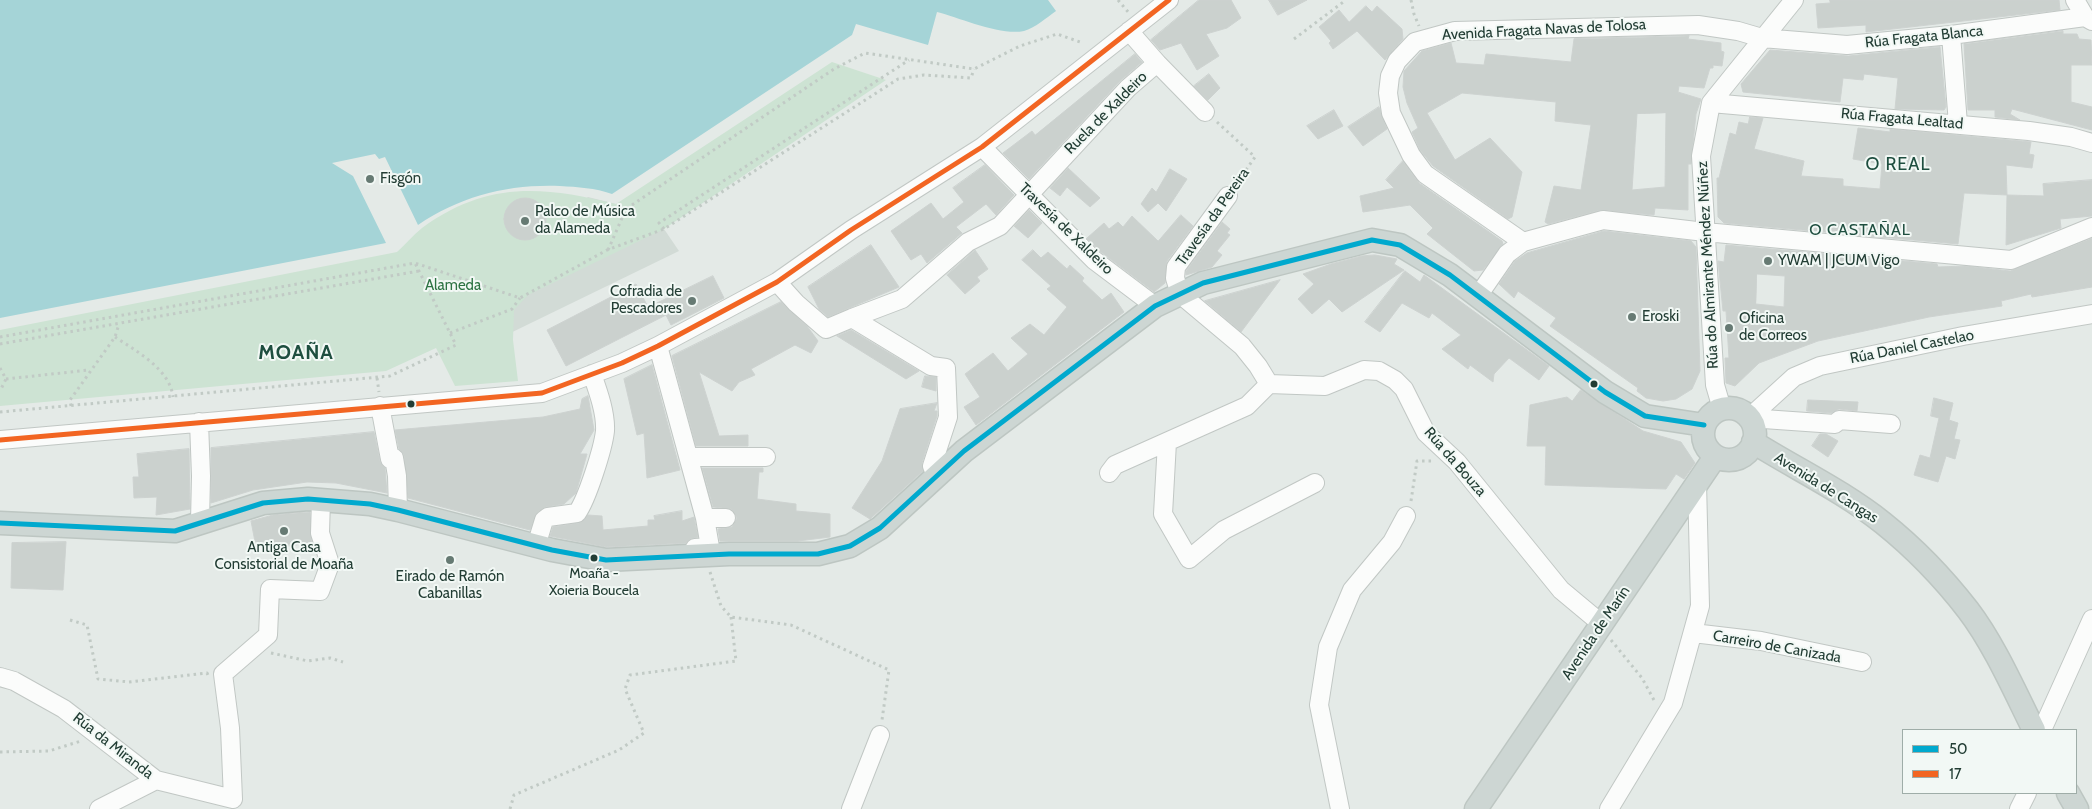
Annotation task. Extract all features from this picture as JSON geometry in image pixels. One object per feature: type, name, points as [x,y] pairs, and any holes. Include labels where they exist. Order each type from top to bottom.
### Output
[{"type":"main road","points":[[0,523],[174,531],[263,503],[308,498],[370,504],[536,546],[606,560],[729,554],[818,554],[850,546],[880,528],[964,452],[1154,306],[1203,283],[1372,240],[1400,245],[1450,275],[1605,392],[1645,416],[1704,425]]},
{"type":"main road","points":[[1722,409],[1737,410],[1749,418],[1755,434],[1753,442],[1745,455],[1738,459],[1723,460],[1715,457],[1705,446],[1702,432],[1704,425],[1714,413],[1722,409]]},
{"type":"main road","name":"Avenida de Cangas","points":[[1753,442],[1824,483],[1883,523],[1925,562],[1969,611],[2004,671],[2033,729]]},
{"type":"main road","name":"Avenida de Marín","points":[[1476,809],[1715,457]]},
{"type":"main road","points":[[2069,794],[2077,809]]},
{"type":"street","points":[[0,440],[542,393],[658,346],[777,282],[850,230],[982,147],[1169,0]]},
{"type":"street","name":"Rúa do Almirante Méndez Núñez","points":[[1722,409],[1715,386],[1700,156],[1711,103],[1794,0]]},
{"type":"street","points":[[2076,0],[2089,19]]},
{"type":"street","name":"Rúa Fragata Blanca","points":[[1762,38],[1847,46],[2089,19]]},
{"type":"street","name":"Avenida Fragata Navas de Tolosa","points":[[1524,242],[1425,174],[1398,130],[1390,112],[1388,93],[1390,76],[1397,61],[1409,47],[1423,39],[1455,31],[1698,25],[1738,31],[1762,38]]},
{"type":"street","name":"Ruela de Xaldeiro","points":[[777,282],[796,303],[826,329],[902,299],[968,242],[1000,226],[1028,193],[1128,88],[1157,63],[1129,31]]},
{"type":"street","points":[[1951,35],[1958,124]]},
{"type":"street","points":[[1157,63],[1205,112]]},
{"type":"street","name":"Rúa Fragata Lealtad","points":[[1711,103],[1958,124],[2071,137],[2092,142]]},
{"type":"street","name":"Travesía de Xaldeiro","points":[[982,147],[1094,260],[1154,306]]},
{"type":"street","name":"Travesía da Pereira","points":[[1180,294],[1176,278],[1176,267],[1228,196]]},
{"type":"street","points":[[1478,296],[1507,254],[1524,242],[1603,220],[1705,232],[2010,260],[2092,228]]},
{"type":"street","points":[[1109,473],[1115,465],[1247,406],[1269,384],[1242,346],[1180,294]]},
{"type":"street","name":"Rúa Daniel Castelao","points":[[1749,418],[1794,378],[1820,366],[1963,336],[2092,314]]},
{"type":"street","points":[[852,318],[931,366],[946,368],[948,417],[932,466],[936,476]]},
{"type":"street","points":[[658,346],[705,518],[710,547],[695,548],[695,557]]},
{"type":"street","name":"Rúa da Bouza","points":[[1269,384],[1314,387],[1325,386],[1364,370],[1386,374],[1404,389],[1426,433],[1457,462],[1561,590],[1603,624]]},
{"type":"street","points":[[536,546],[544,520],[548,517],[577,513],[585,502],[605,431],[599,393],[592,374]]},
{"type":"street","points":[[380,406],[390,459],[394,458],[398,476],[398,510]]},
{"type":"street","points":[[1749,418],[1835,424],[1839,420],[1891,424]]},
{"type":"street","points":[[199,422],[200,522]]},
{"type":"street","points":[[1167,442],[1163,514],[1189,559],[1224,530],[1315,483]]},
{"type":"street","points":[[689,457],[766,457]]},
{"type":"street","name":"Carreiro de Canizada","points":[[1609,809],[1673,703],[1693,633],[1700,606],[1697,482]]},
{"type":"street","points":[[238,804],[223,674],[268,635],[270,589],[320,591],[330,564],[320,533],[321,500]]},
{"type":"street","points":[[1340,809],[1319,705],[1328,647],[1352,590],[1392,542],[1406,516]]},
{"type":"street","points":[[705,518],[726,518]]},
{"type":"street","points":[[2042,729],[2092,619]]},
{"type":"street","name":"Carreiro de Canizada","points":[[1693,633],[1761,641],[1862,662]]},
{"type":"street","name":"Rúa da Miranda","points":[[0,678],[14,681],[64,709],[156,780],[238,804]]},
{"type":"street","points":[[851,809],[880,735]]},
{"type":"street","points":[[100,809],[156,780]]},
{"type":"street","points":[[2019,809],[2026,794]]},
{"type":"path","points":[[1118,0],[1126,9]]},
{"type":"path","points":[[1294,39],[1346,0]]},
{"type":"path","points":[[1411,0],[1423,39]]},
{"type":"path","points":[[607,250],[626,209],[834,69],[865,54],[974,69],[1020,46],[1057,34],[1083,43]]},
{"type":"path","points":[[664,229],[659,222],[909,60]]},
{"type":"path","points":[[450,332],[512,309],[520,298],[607,250],[664,229],[898,79],[924,75],[971,78],[974,69]]},
{"type":"path","name":"Travesía da Pereira","points":[[1205,112],[1255,157],[1228,196]]},
{"type":"path","points":[[0,337],[415,263],[520,298]]},
{"type":"path","points":[[0,412],[390,376],[456,345],[415,263]]},
{"type":"path","points":[[0,344],[419,271]]},
{"type":"path","points":[[71,406],[70,400],[90,370],[116,337],[119,324]]},
{"type":"path","points":[[116,337],[151,363],[164,377],[172,390],[173,397]]},
{"type":"path","points":[[0,368],[6,379]]},
{"type":"path","points":[[6,379],[90,370]]},
{"type":"path","points":[[0,391],[6,379]]},
{"type":"path","points":[[1406,516],[1414,490],[1417,461],[1457,462]]},
{"type":"path","points":[[510,809],[514,795],[619,750],[644,733],[625,689],[630,674],[736,661],[731,617],[721,606],[709,568],[695,569],[695,557]]},
{"type":"path","points":[[731,617],[791,625],[889,670],[880,735]]},
{"type":"path","points":[[70,620],[87,625],[98,679],[129,682],[207,673],[226,697]]},
{"type":"path","points":[[1603,624],[1612,643],[1642,678],[1663,718]]},
{"type":"path","points":[[254,648],[288,658],[308,661],[330,658],[343,662]]},
{"type":"path","points":[[0,752],[49,751],[98,736]]},
{"type":"shaded area","points":[[588,197],[616,204],[664,229],[679,251],[496,340],[532,249]]},
{"type":"green space","name":"Alameda","points":[[832,62],[886,80],[664,229],[528,295],[514,310],[513,340],[518,381],[455,386],[436,348],[386,371],[0,406],[0,330],[397,252],[422,228],[446,213],[469,202],[492,195],[539,191],[616,204]]},
{"type":"water","points":[[0,0],[1048,0],[1056,11],[1032,28],[1015,32],[980,26],[937,12],[928,45],[856,24],[852,35],[612,194],[580,187],[522,187],[468,199],[451,206],[418,225],[385,157],[379,159],[375,154],[332,163],[353,176],[386,243],[0,318]]},
{"type":"building","points":[[1199,0],[1231,0],[1241,18],[1227,28],[1206,34],[1219,56],[1197,70],[1181,43],[1160,50],[1151,40]]},
{"type":"building","points":[[1269,0],[1307,0],[1278,15]]},
{"type":"building","points":[[1830,0],[2059,0],[2060,10],[1866,32],[1866,25],[1818,28],[1816,4],[1830,3]]},
{"type":"building","points":[[1366,6],[1372,12],[1377,6],[1402,29],[1403,39],[1385,60],[1357,31],[1333,49],[1329,43],[1331,41],[1319,27],[1339,10],[1349,22]]},
{"type":"building","points":[[2063,31],[2063,34],[2077,34],[2079,39],[2091,40],[2092,65],[2071,65],[2071,102],[2092,107],[2092,130],[2012,109],[2010,114],[2020,120],[1995,117],[1995,110],[1968,110],[1964,44]]},
{"type":"building","points":[[1689,36],[1688,39],[1721,43],[1721,51],[1724,52],[1722,66],[1713,65],[1713,68],[1710,68],[1704,88],[1679,86],[1678,92],[1701,99],[1696,114],[1691,164],[1688,164],[1688,210],[1655,208],[1654,215],[1601,210],[1548,224],[1545,222],[1554,186],[1581,190],[1591,125],[1555,121],[1556,102],[1462,93],[1427,113],[1455,160],[1490,138],[1522,172],[1512,217],[1508,219],[1433,166],[1420,150],[1412,132],[1418,128],[1407,103],[1403,87],[1404,71],[1422,51],[1451,43],[1456,63],[1484,65],[1486,54],[1571,62],[1574,39]],"holes":[[[1666,113],[1665,187],[1632,190],[1637,114]]]},
{"type":"building","points":[[1940,47],[1946,107],[1944,110],[1895,109],[1898,78],[1864,74],[1863,80],[1843,78],[1840,102],[1743,92],[1741,84],[1770,50],[1848,56]]},
{"type":"building","points":[[1135,54],[1142,62],[1120,81],[1029,179],[1003,153],[1032,131],[1035,135]]},
{"type":"building","points":[[1209,74],[1220,88],[1208,100],[1194,86]]},
{"type":"building","points":[[1379,107],[1387,129],[1363,146],[1348,127]]},
{"type":"building","points":[[1334,110],[1343,126],[1318,139],[1307,126]]},
{"type":"building","points":[[1750,117],[1763,118],[1754,149],[1804,161],[1801,176],[1843,179],[1843,186],[1880,189],[1882,164],[1853,159],[1858,128],[1890,132],[1890,129],[2031,142],[2029,154],[2034,155],[2032,168],[2006,165],[2007,195],[1964,193],[1958,244],[1724,223],[1718,217],[1717,178],[1719,178],[1730,133],[1736,135],[1739,122],[1748,124]]},
{"type":"building","points":[[1403,161],[1419,183],[1502,241],[1503,244],[1483,270],[1474,271],[1427,234],[1433,228],[1410,205],[1363,212],[1360,196],[1394,188],[1386,180]]},
{"type":"building","points":[[985,165],[1014,195],[996,215],[986,204],[956,227],[962,233],[927,263],[921,254],[911,260],[891,231],[931,203],[943,219],[964,202],[953,188]]},
{"type":"building","points":[[1068,168],[1100,198],[1090,207],[1067,187],[1060,196],[1050,188]]},
{"type":"building","points":[[1170,169],[1187,179],[1166,211],[1158,203],[1148,212],[1141,204],[1152,188],[1156,192]]},
{"type":"building","points":[[2092,180],[2092,216],[2060,219],[2061,228],[2006,245],[2007,195],[2044,196],[2043,184]]},
{"type":"building","name":"Palco de Música da Alameda","points":[[529,198],[537,201],[543,207],[546,219],[543,231],[537,237],[521,240],[513,237],[507,231],[504,215],[507,207],[513,201]]},
{"type":"building","points":[[1029,210],[1042,223],[1028,238],[1014,226]]},
{"type":"building","points":[[1181,215],[1193,226],[1167,261],[1165,283],[1154,292],[1101,252],[1087,238],[1104,223],[1109,229],[1118,222],[1123,227],[1132,216],[1158,241]]},
{"type":"building","points":[[1222,222],[1230,229],[1227,233],[1230,235],[1217,251],[1222,255],[1212,267],[1186,275],[1186,271]]},
{"type":"building","points":[[1604,231],[1691,241],[1696,247],[1700,371],[1692,389],[1676,399],[1663,401],[1646,398],[1637,391],[1638,388],[1550,326],[1556,318],[1518,291],[1514,298],[1499,284],[1515,261],[1527,253]]},
{"type":"building","points":[[2092,238],[2092,287],[2032,297],[2031,294],[2001,301],[2002,306],[1929,317],[1818,341],[1759,363],[1735,386],[1726,383],[1725,358],[1729,358],[1726,311],[1723,311],[1718,261],[1724,262],[1726,245],[1937,264],[1938,267],[1965,266],[2010,271]],"holes":[[[1757,274],[1785,276],[1784,307],[1756,304]]]},
{"type":"building","points":[[871,245],[899,287],[828,317],[819,309],[808,287]]},
{"type":"building","points":[[975,250],[988,269],[977,277],[980,281],[965,294],[947,275]]},
{"type":"building","points":[[1033,250],[1041,258],[1048,252],[1067,269],[1070,265],[1084,278],[1082,281],[1102,300],[1111,293],[1124,312],[976,425],[964,407],[980,397],[965,374],[993,353],[1008,371],[1028,354],[1011,338],[1030,324],[1044,335],[1067,307],[1047,289],[1051,286],[1022,260]]},
{"type":"building","points":[[1375,255],[1397,259],[1394,264],[1404,270],[1342,312],[1329,299],[1312,314],[1298,299],[1314,284],[1303,274],[1331,264],[1362,256]]},
{"type":"building","points":[[1405,271],[1420,282],[1424,275],[1549,366],[1539,380],[1509,358],[1494,374],[1493,382],[1470,365],[1468,369],[1442,349],[1461,335],[1432,313],[1429,318],[1402,303],[1380,332],[1365,322]]},
{"type":"building","points":[[713,276],[724,298],[671,325],[666,315],[566,366],[547,330],[636,284],[648,307]]},
{"type":"building","points":[[1280,280],[1241,332],[1205,301]]},
{"type":"building","points":[[781,302],[807,326],[818,341],[811,353],[795,345],[751,369],[755,375],[739,382],[732,391],[699,372],[719,436],[748,435],[748,446],[696,446],[672,356]]},
{"type":"building","points":[[851,330],[919,371],[906,379],[837,336]]},
{"type":"building","points":[[652,365],[680,470],[647,478],[644,433],[637,435],[624,379]]},
{"type":"building","points":[[925,376],[936,377],[936,391],[922,387]]},
{"type":"building","points":[[1581,390],[1643,431],[1681,442],[1695,463],[1684,479],[1676,474],[1666,489],[1545,485],[1546,446],[1527,446],[1530,405],[1567,397],[1572,401]]},
{"type":"building","points":[[588,396],[594,430],[580,454],[587,454],[576,493],[564,504],[546,507],[538,512],[530,530],[408,498],[404,456],[399,449],[395,430],[543,417],[580,409],[582,399]]},
{"type":"building","points":[[1934,398],[1953,403],[1949,420],[1958,423],[1954,439],[1960,440],[1955,459],[1946,456],[1938,482],[1914,475],[1920,455],[1930,458],[1939,418],[1931,416]]},
{"type":"building","points":[[1808,400],[1858,402],[1857,411],[1839,409],[1831,413],[1807,411]]},
{"type":"building","points":[[937,403],[934,411],[937,411],[937,416],[922,463],[923,471],[870,519],[852,508],[882,461],[900,409]]},
{"type":"building","points":[[374,432],[380,461],[385,468],[387,493],[336,483],[307,482],[253,490],[211,503],[211,448]]},
{"type":"building","points":[[1820,434],[1826,434],[1838,441],[1828,457],[1812,446]]},
{"type":"building","points":[[189,449],[190,509],[156,515],[157,497],[134,498],[133,477],[139,477],[137,454]]},
{"type":"building","points":[[702,468],[763,468],[763,472],[759,472],[757,499],[796,504],[796,511],[830,514],[830,537],[798,541],[720,541],[718,529],[732,527],[737,518],[731,509],[713,507]]},
{"type":"building","points":[[682,511],[682,521],[694,517],[698,537],[690,539],[686,543],[606,547],[550,536],[553,527],[579,523],[588,515],[602,516],[603,530],[648,526],[648,520],[655,520],[654,516]]},
{"type":"building","name":"Antiga Casa Consistorial de Moaña","points":[[310,512],[312,542],[257,552],[251,521],[273,515]]},
{"type":"building","points":[[66,542],[63,590],[11,588],[12,543]]},
{"type":"transit line","name":"17","points":[[0,440],[542,393],[622,363],[658,346],[777,282],[851,230],[982,147],[1169,0]]},
{"type":"transit line","name":"50","points":[[0,523],[175,531],[263,503],[308,499],[370,504],[552,550],[606,560],[729,554],[818,554],[850,546],[880,528],[964,451],[1155,306],[1203,283],[1372,240],[1400,245],[1450,275],[1605,392],[1645,416],[1704,425]]},
{"type":"place","name":"Fisgón","points":[[370,179]]},
{"type":"place","name":"Palco de Música da Alameda","points":[[525,221]]},
{"type":"place","name":"YWAM | JCUM Vigo","points":[[1768,261]]},
{"type":"place","name":"Cofradia de Pescadores","points":[[692,301]]},
{"type":"place","name":"Eroski","points":[[1632,317]]},
{"type":"place","name":"Oficina de Correos","points":[[1729,328]]},
{"type":"place","name":"Antiga Casa Consistorial de Moaña","points":[[284,531]]},
{"type":"place","name":"Moaña - Xoieria Boucela","points":[[594,558]]},
{"type":"place","name":"Eirado de Ramón Cabanillas","points":[[450,560]]},
{"type":"district","name":"O REAL","points":[[1898,165]]},
{"type":"district","name":"O CASTAÑAL","points":[[1860,230]]},
{"type":"district","name":"MOAÑA","points":[[296,353]]}]
